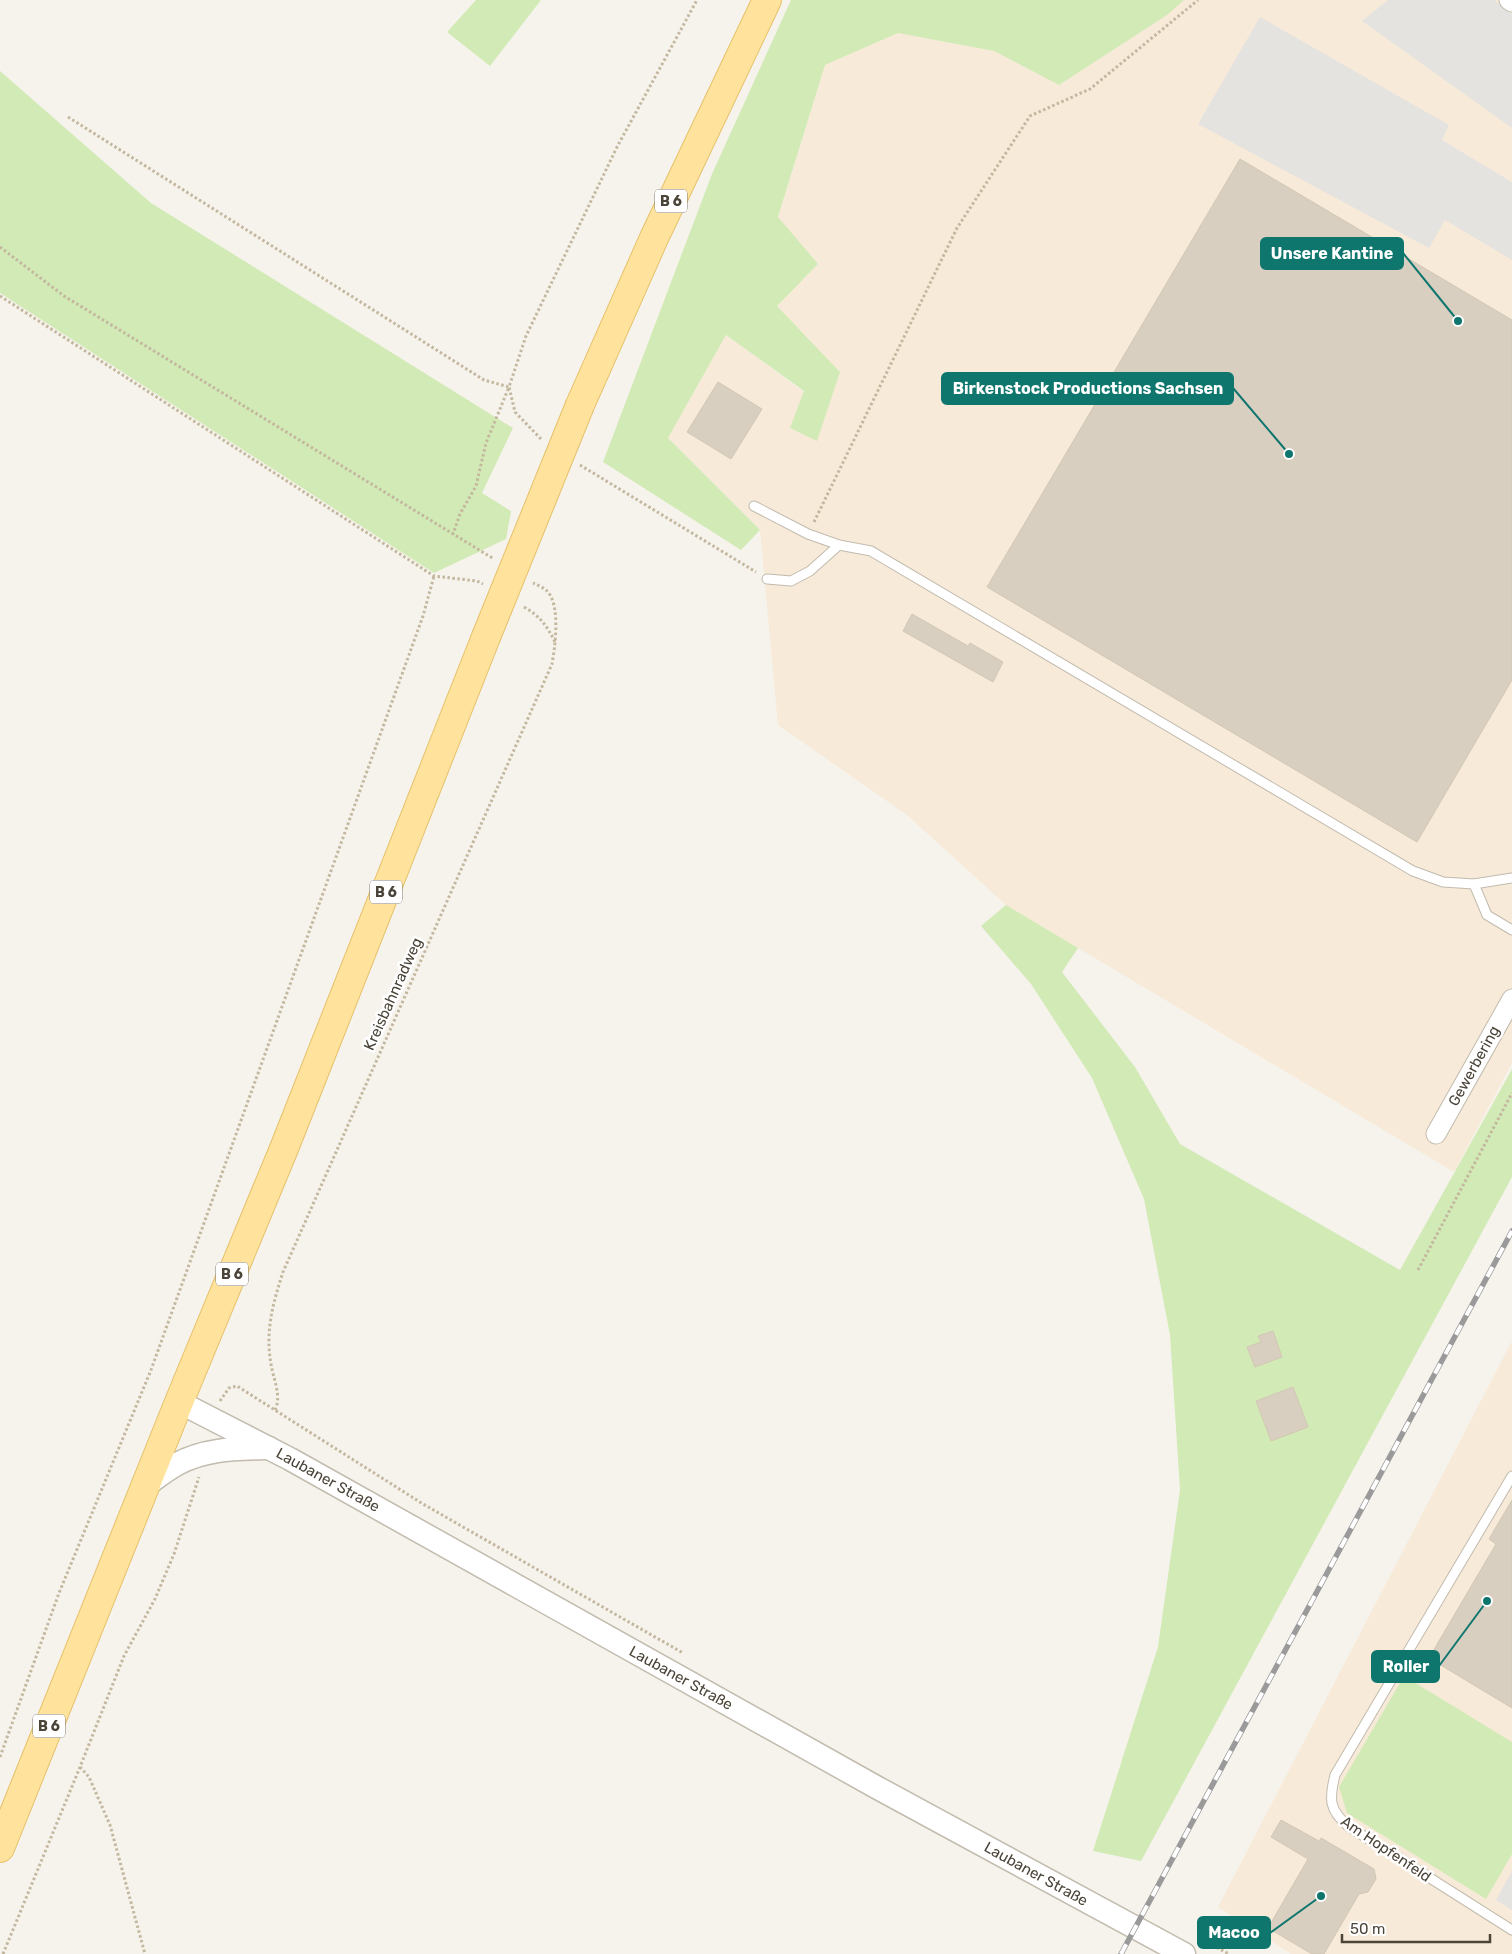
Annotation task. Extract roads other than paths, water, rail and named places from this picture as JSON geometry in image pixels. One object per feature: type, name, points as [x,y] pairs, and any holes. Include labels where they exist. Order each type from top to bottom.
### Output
[{"type":"main road","name":"B 6","points":[[0,1848],[179,1402],[285,1146],[486,637],[580,405],[654,238],[767,0]]},
{"type":"street","name":"Gewerbering","points":[[1436,1134],[1512,999]]},
{"type":"street","name":"Laubaner Straße","points":[[179,1402],[269,1448],[868,1782],[1189,1945]]},
{"type":"street","points":[[145,1486],[176,1464],[200,1454],[214,1451],[269,1448]]},
{"type":"lane","points":[[754,506],[808,534],[839,545],[871,552],[1413,871],[1443,882],[1474,884],[1512,878]]},
{"type":"lane","points":[[767,579],[791,581],[810,571],[839,545]]},
{"type":"lane","points":[[1474,884],[1487,915],[1512,930]]},
{"type":"lane","name":"Am Hopfenfeld","points":[[1512,1476],[1335,1775],[1331,1792],[1332,1806],[1338,1818],[1348,1826],[1512,1930]]},
{"type":"railway","points":[[1121,1954],[1512,1231]]},
{"type":"place","name":"Unsere Kantine","points":[[1458,321]]},
{"type":"place","name":"Birkenstock Productions Sachsen","points":[[1289,454]]},
{"type":"place","name":"Roller","points":[[1487,1601]]},
{"type":"place","name":"Macoo","points":[[1321,1896]]}]
